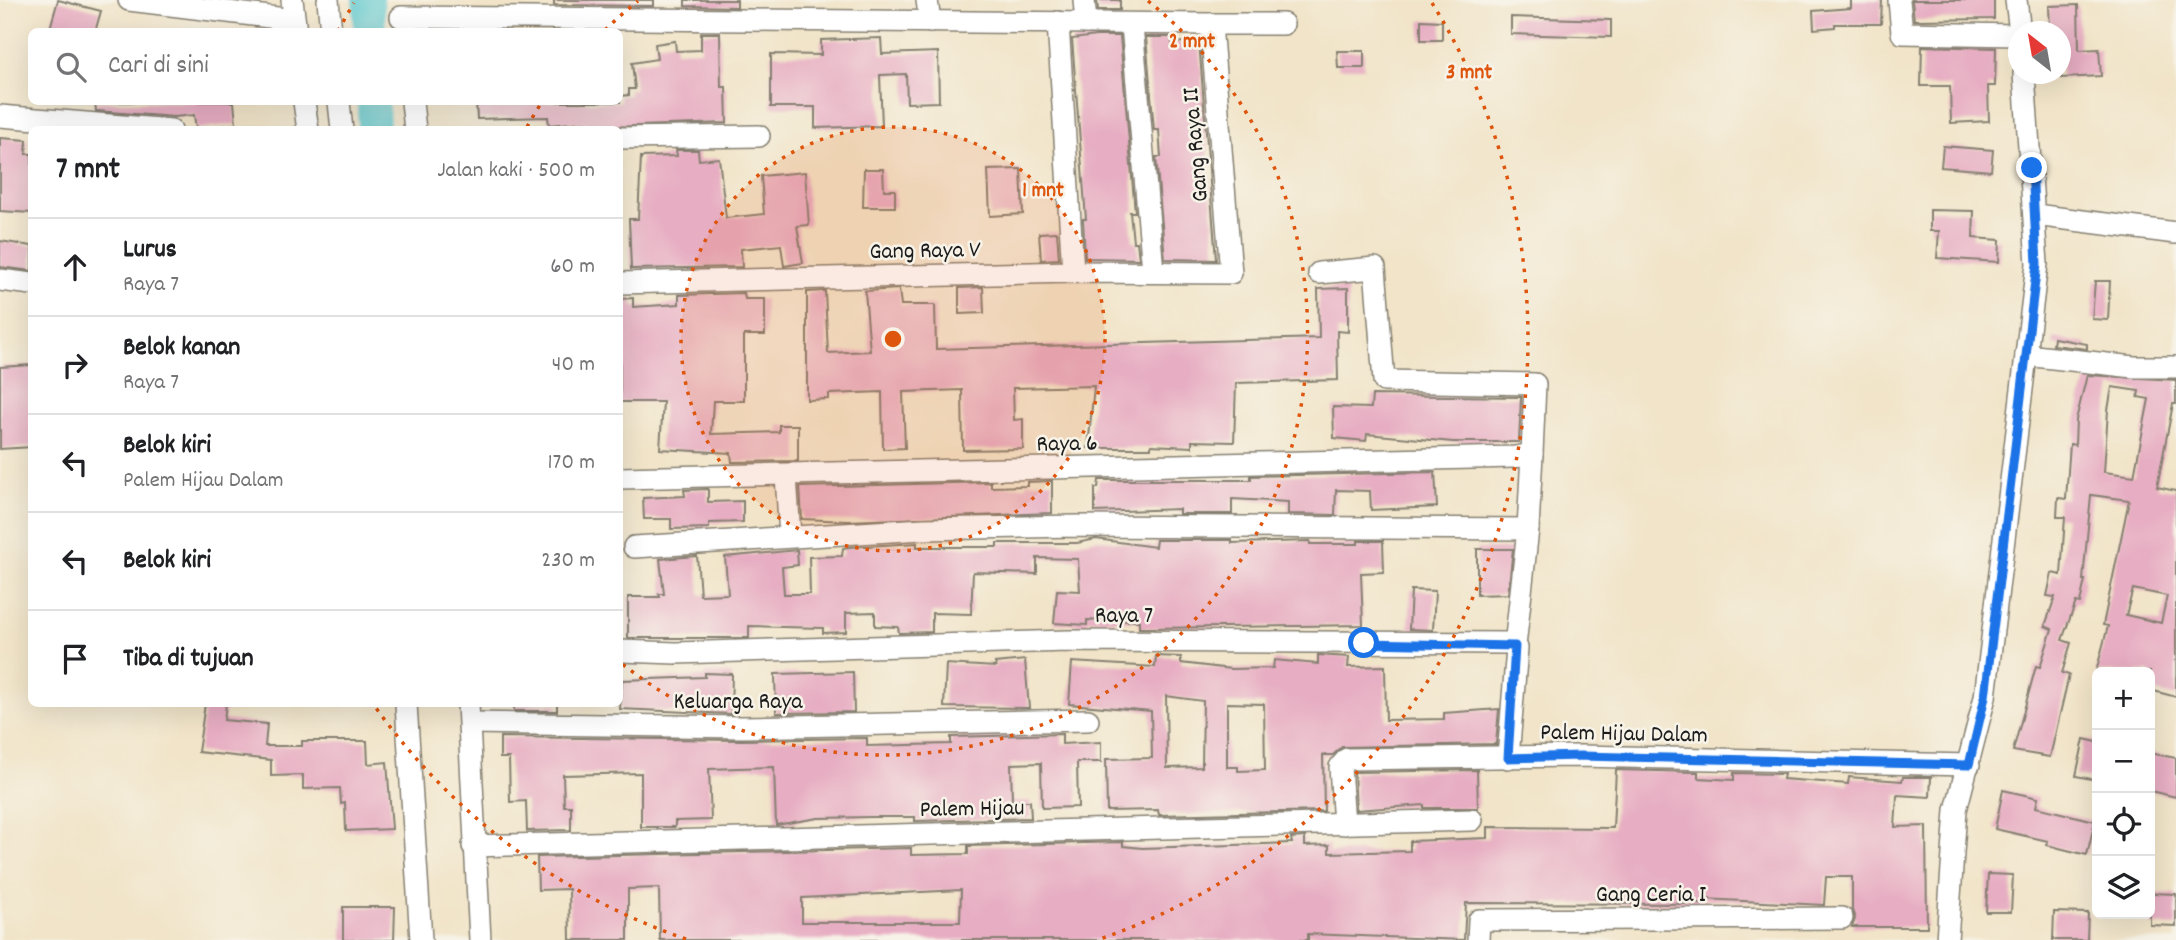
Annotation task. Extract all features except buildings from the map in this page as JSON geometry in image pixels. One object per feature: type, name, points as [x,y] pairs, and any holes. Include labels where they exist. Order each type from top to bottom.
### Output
[{"type":"street","points":[[129,0],[294,17]]},
{"type":"street","points":[[328,0],[331,28]]},
{"type":"street","points":[[927,0],[930,22]]},
{"type":"street","points":[[1084,0],[1086,23]]},
{"type":"street","points":[[1899,0],[1902,33],[2008,33]]},
{"type":"street","points":[[2017,0],[2018,21]]},
{"type":"street","points":[[401,16],[1132,25],[1283,24]]},
{"type":"street","points":[[1058,22],[1073,272]]},
{"type":"street","name":"Gang Raya II","points":[[1211,24],[1231,272]]},
{"type":"street","points":[[1132,25],[1153,271]]},
{"type":"street","points":[[1947,940],[1956,810],[1985,697],[2037,264],[2025,84]]},
{"type":"street","points":[[304,105],[307,126]]},
{"type":"street","points":[[339,105],[342,126]]},
{"type":"street","points":[[412,105],[415,126]]},
{"type":"street","points":[[0,116],[123,126]]},
{"type":"street","points":[[623,138],[759,136]]},
{"type":"street","points":[[2035,215],[2176,233]]},
{"type":"street","points":[[1319,273],[1375,268],[1384,381],[1535,384],[1524,455],[1528,529],[1515,646],[1508,758]]},
{"type":"street","name":"Gang Raya V","points":[[623,284],[1073,272],[1231,272]]},
{"type":"street","points":[[0,280],[28,284]]},
{"type":"street","points":[[2026,355],[2134,367],[2176,367]]},
{"type":"street","name":"Raya 6","points":[[623,478],[786,476],[1524,455]]},
{"type":"street","points":[[786,476],[789,536]]},
{"type":"street","points":[[635,547],[923,529],[1077,526],[1528,529]]},
{"type":"street","name":"Raya 7","points":[[623,651],[676,653],[1094,640],[1515,646]]},
{"type":"street","points":[[406,707],[421,940]]},
{"type":"street","points":[[469,713],[473,846],[480,940]]},
{"type":"street","name":"Keluarga Raya","points":[[469,713],[742,727],[1088,720]]},
{"type":"street","name":"Palem Hijau Dalam","points":[[1344,824],[1340,767],[1348,759],[1594,756],[1969,765]]},
{"type":"street","name":"Palem Hijau","points":[[473,846],[1472,820]]},
{"type":"street","name":"Gang Ceria I","points":[[1478,940],[1479,920],[1842,918]]},
{"type":"waterway","points":[[368,0],[370,28]]},
{"type":"waterway","points":[[373,105],[374,126]]},
{"type":"route","points":[[1364,643],[1512,643],[1517,649],[1508,758],[1580,756],[1969,765],[1985,697],[2037,264],[2032,168]]}]
